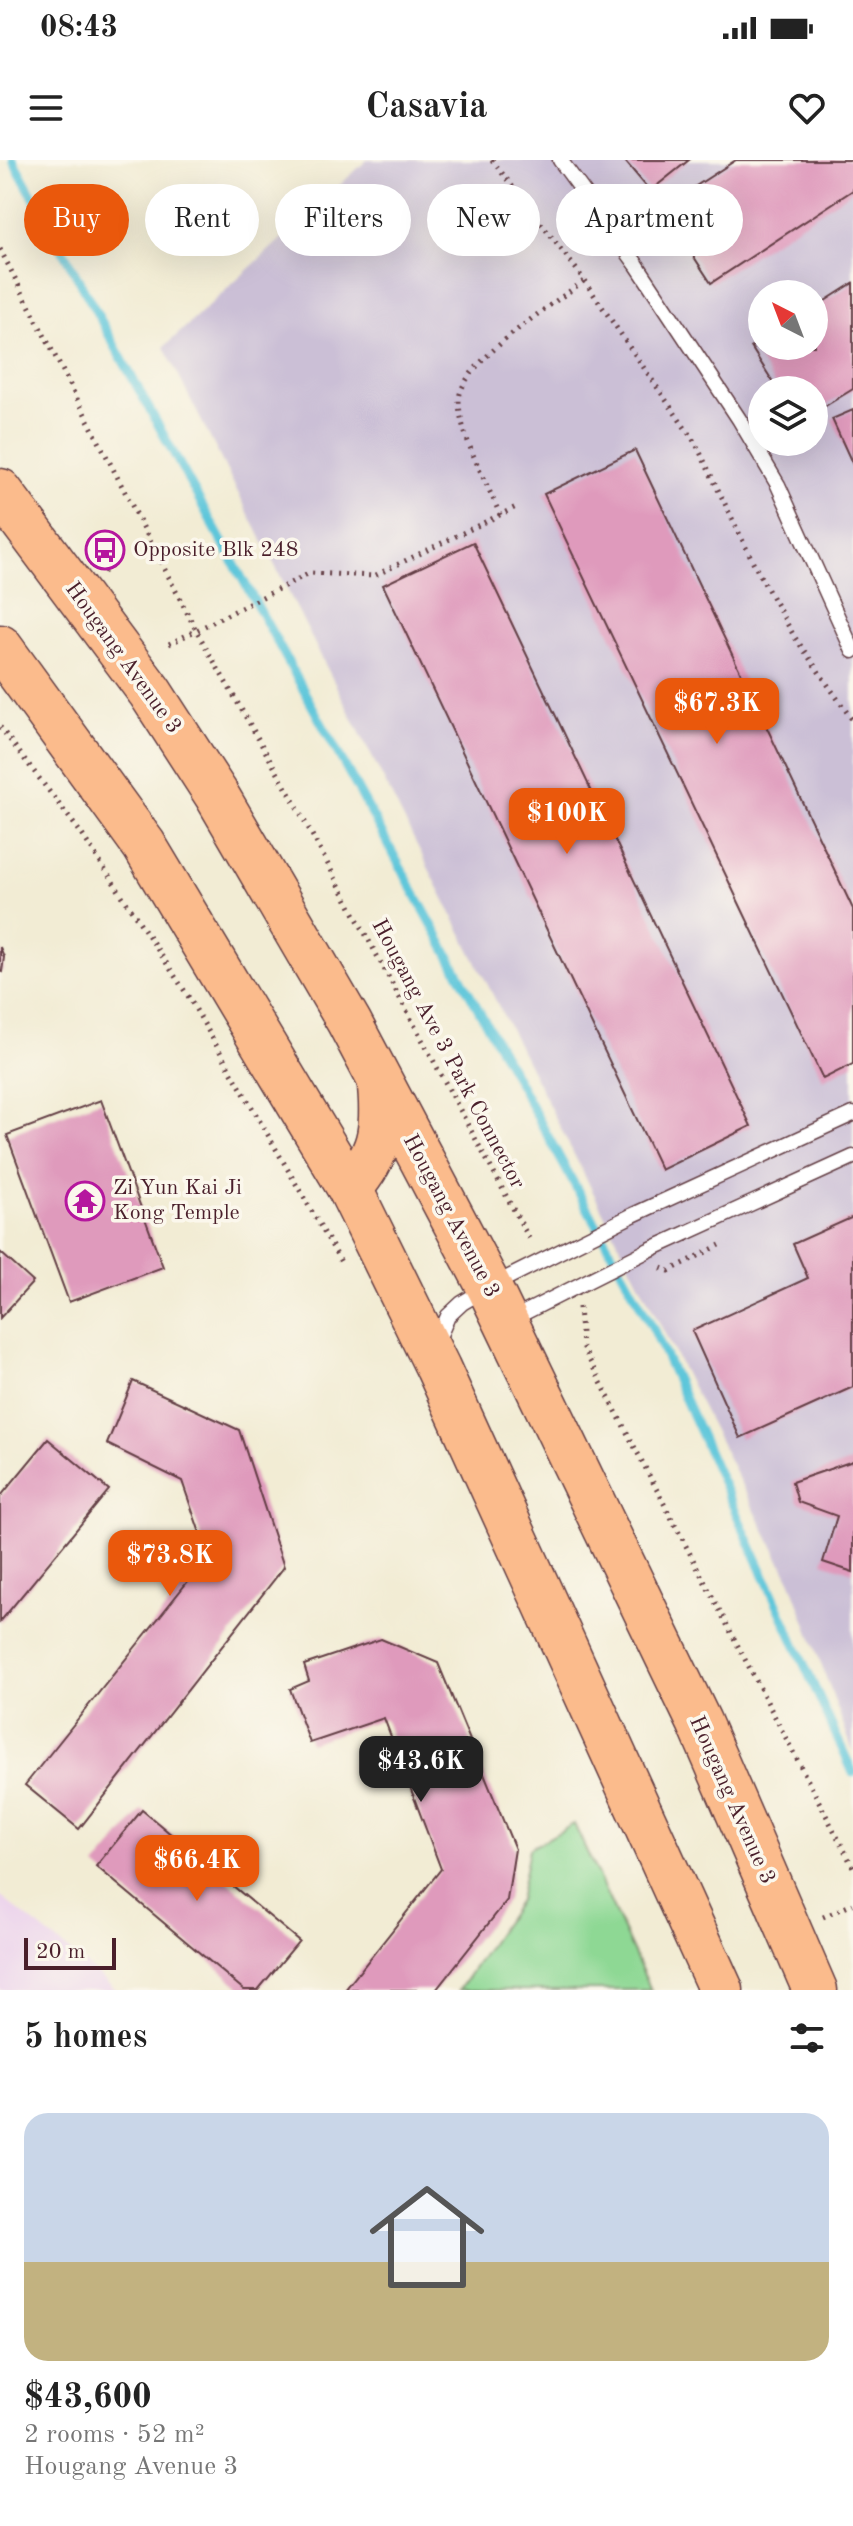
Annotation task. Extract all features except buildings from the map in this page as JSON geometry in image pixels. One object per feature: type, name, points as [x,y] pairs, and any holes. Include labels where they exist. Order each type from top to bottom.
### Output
[{"type":"highway","name":"Hougang Avenue 3","points":[[0,491],[144,683],[216,794],[349,1022],[498,1305],[699,1722],[815,1990]]},
{"type":"highway","points":[[0,647],[144,845],[350,1189],[438,1368],[721,1990]]},
{"type":"highway","points":[[350,1189],[367,1169],[378,1149],[383,1119],[379,1080]]},
{"type":"lane","points":[[560,160],[637,265],[739,419],[778,485],[853,651]]},
{"type":"lane","points":[[498,1305],[558,1254],[578,1243],[853,1114]]},
{"type":"lane","points":[[438,1368],[439,1337],[448,1316],[462,1303],[498,1305],[578,1286],[649,1250],[853,1157]]},
{"type":"path","points":[[492,160],[585,280],[696,444],[765,585],[794,636],[853,721]]},
{"type":"path","name":"Hougang Ave 3 Park Connector","points":[[0,249],[196,630],[296,805],[534,1249],[558,1254]]},
{"type":"path","points":[[500,515],[464,428],[459,398],[464,382],[488,353],[585,280]]},
{"type":"path","points":[[169,644],[310,573],[374,576],[518,506]]},
{"type":"path","points":[[0,727],[81,833],[188,996],[343,1265]]},
{"type":"path","points":[[578,1286],[582,1346],[853,1867]]},
{"type":"path","points":[[836,1911],[853,1904]]},
{"type":"shaded area","points":[[367,160],[853,160],[853,1751],[791,1582],[164,347],[275,245],[275,256],[411,256],[411,184],[341,184]]},
{"type":"shaded area","points":[[0,1896],[83,1962],[116,1990],[0,1990]]},
{"type":"green space","points":[[574,1824],[651,1990],[459,1990],[519,1901],[529,1849]]},
{"type":"waterway","points":[[13,160],[653,1328],[853,1773]]},
{"type":"place","name":"Opposite Blk 248","points":[[105,550]]},
{"type":"place","name":"Zi Yun Kai Ji Kong Temple","points":[[85,1201]]}]
